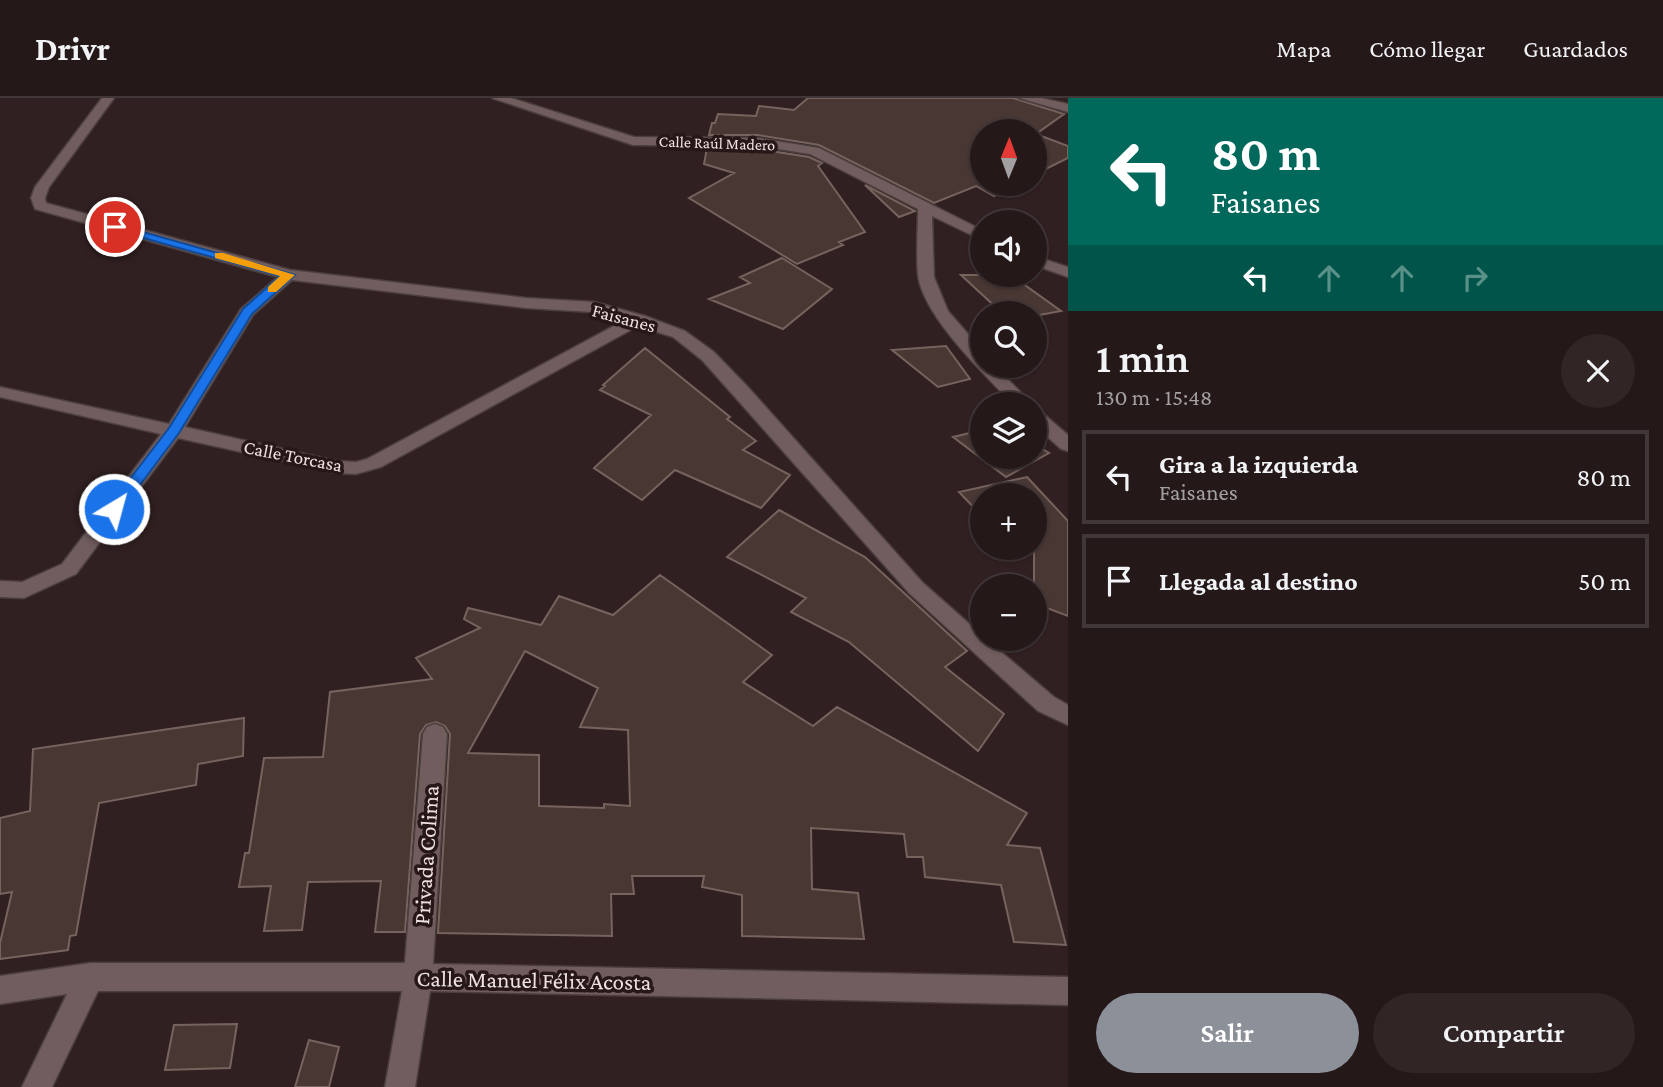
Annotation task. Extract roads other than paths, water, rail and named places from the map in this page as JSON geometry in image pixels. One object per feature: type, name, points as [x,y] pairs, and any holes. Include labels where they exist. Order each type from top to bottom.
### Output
[{"type":"street","name":"Faisanes","points":[[108,98],[42,187],[38,198],[40,206],[289,275],[526,303],[594,307],[639,319],[679,334],[708,355],[916,588],[1046,704],[1068,716]]},
{"type":"street","name":"Calle Raúl Madero","points":[[498,98],[633,141],[758,142],[814,151],[970,230]]},
{"type":"street","points":[[1025,98],[1068,108]]},
{"type":"street","points":[[925,208],[926,277],[941,312],[970,347]]},
{"type":"street","points":[[1047,265],[1068,272]]},
{"type":"street","points":[[0,589],[24,590],[69,569],[174,430],[247,312],[289,275]]},
{"type":"street","name":"Calle Torcasa","points":[[0,392],[336,467],[356,468],[374,463],[639,319]]},
{"type":"street","points":[[998,378],[1011,392]]},
{"type":"street","points":[[1047,426],[1068,445]]},
{"type":"street","name":"Privada Colima","points":[[400,1087],[418,977],[435,734]]},
{"type":"street","points":[[37,1087],[90,976]]},
{"type":"street","name":"Calle Manuel Félix Acosta","points":[[0,990],[90,976],[418,977],[1068,991]]}]
